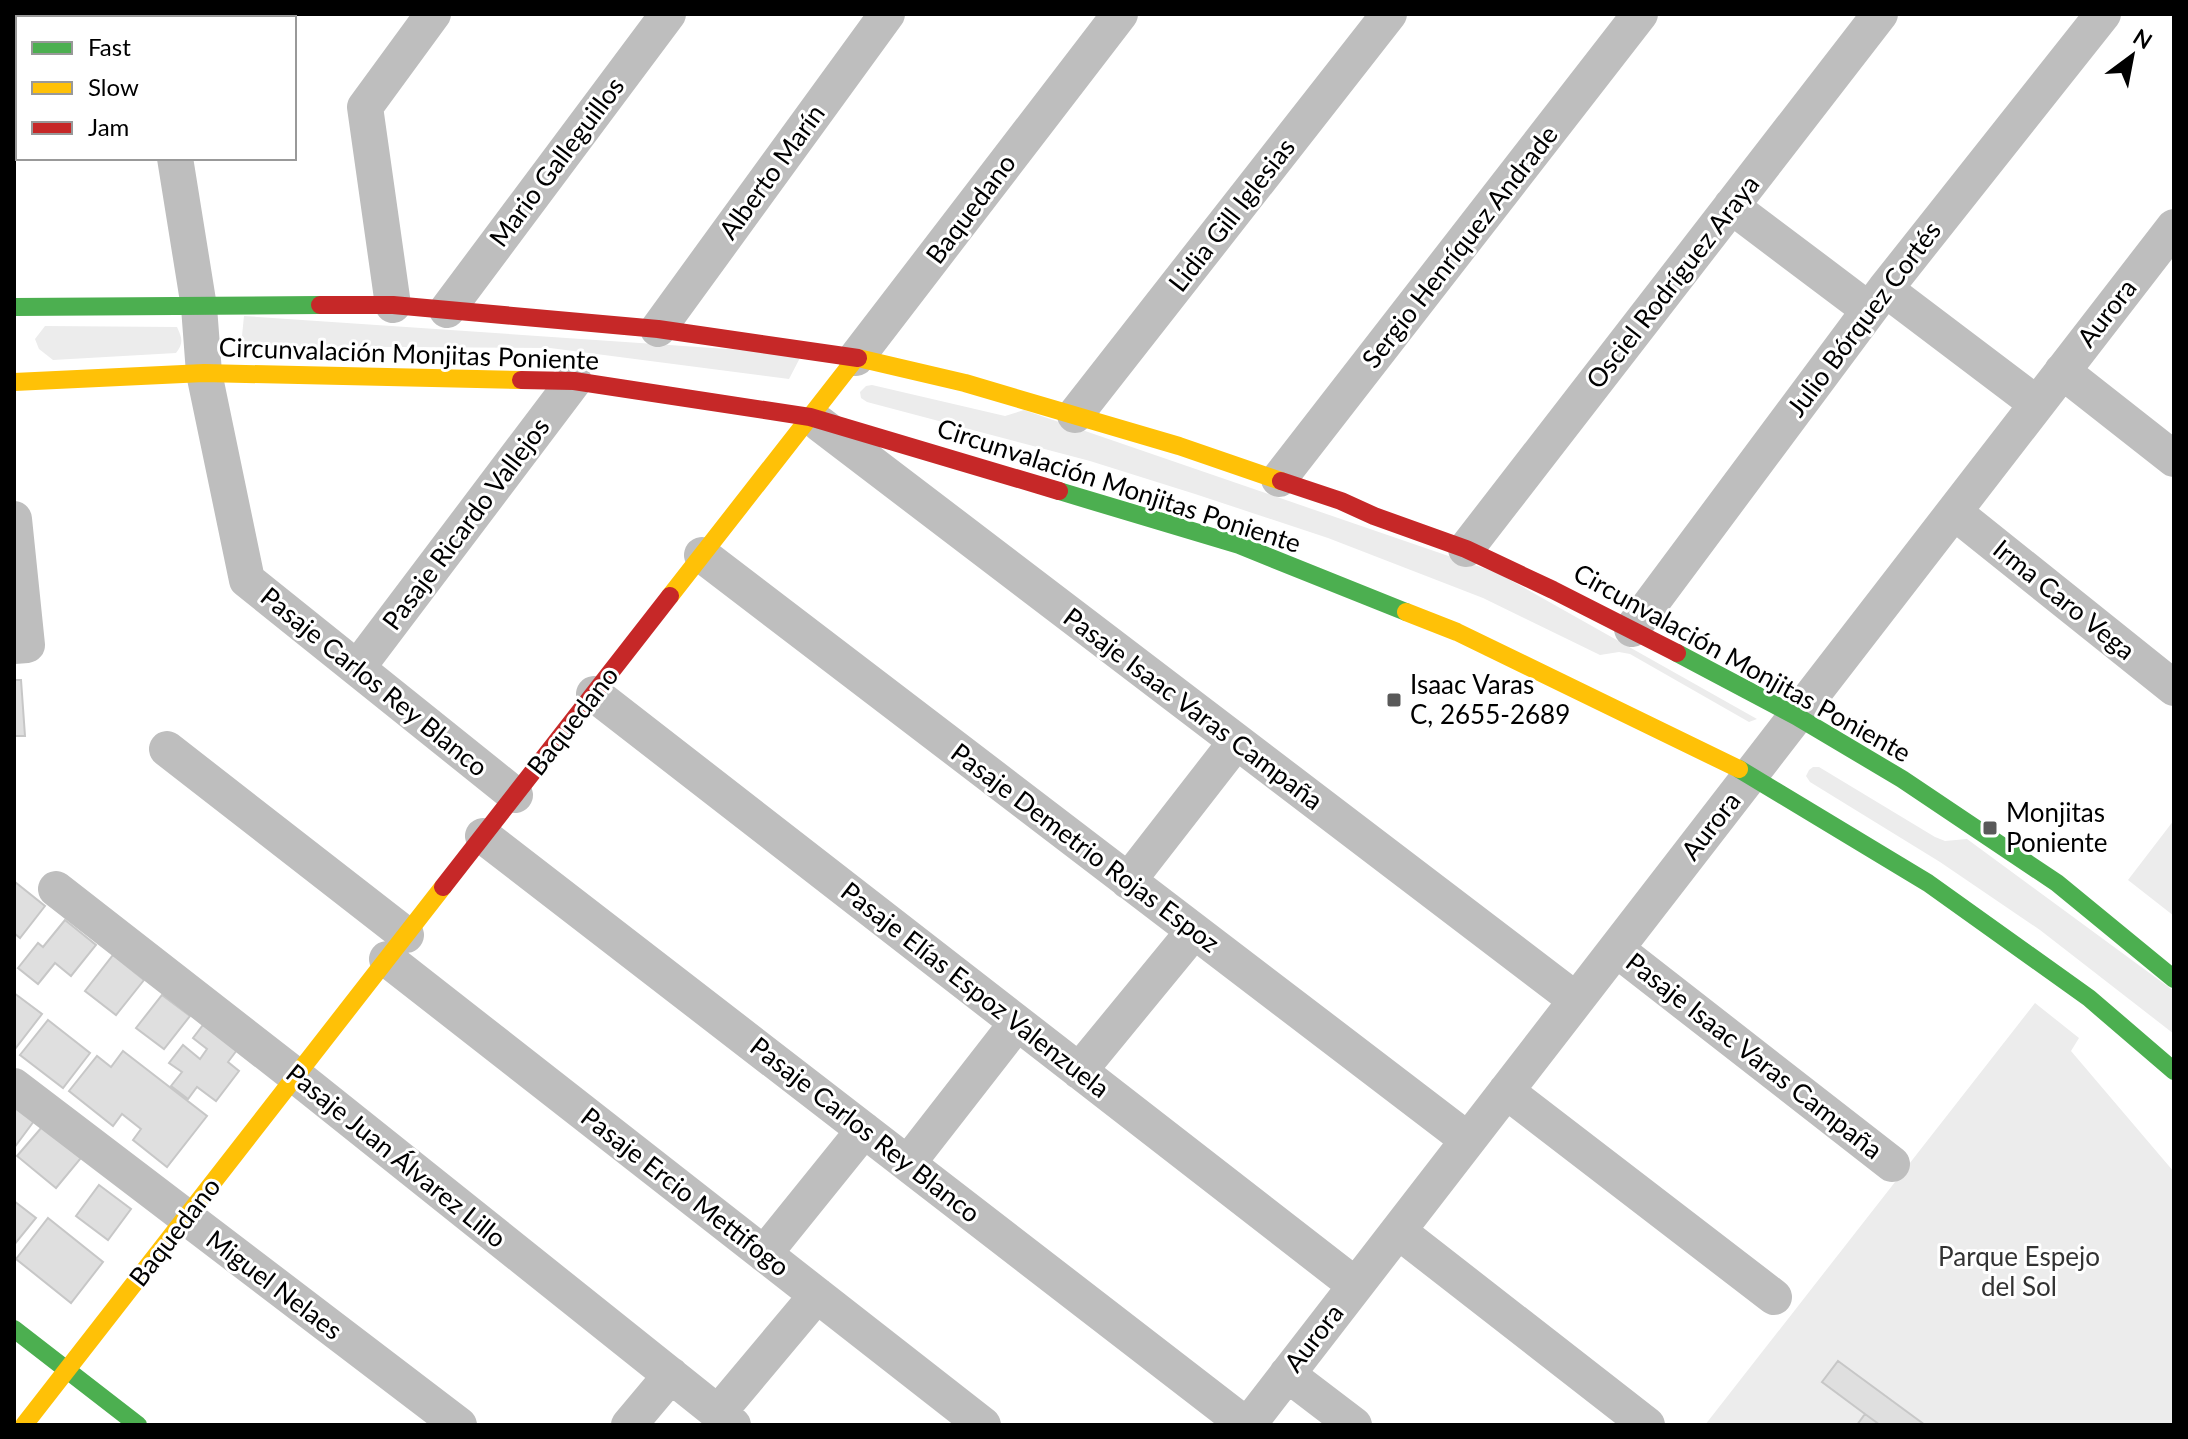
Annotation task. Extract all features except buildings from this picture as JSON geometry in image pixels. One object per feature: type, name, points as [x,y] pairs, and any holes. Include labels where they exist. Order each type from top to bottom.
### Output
[{"type":"street","points":[[393,305],[365,107],[433,14]]},
{"type":"street","name":"Mario Galleguillos","points":[[447,310],[668,14]]},
{"type":"street","name":"Alberto Marín","points":[[658,329],[887,14]]},
{"type":"street","name":"Baquedano","points":[[24,1425],[856,358],[1120,14]]},
{"type":"street","name":"Lidia Gill Iglesias","points":[[1075,415],[1389,14]]},
{"type":"street","name":"Sergio Henríquez Andrade","points":[[1279,479],[1640,14]]},
{"type":"street","name":"Osciel Rodríguez Araya","points":[[1466,549],[1880,14]]},
{"type":"street","name":"Julio Bórquez Cortés","points":[[1632,629],[1877,300],[2103,14]]},
{"type":"street","name":"Pasaje Carlos Rey Blanco","points":[[175,160],[199,307],[204,373],[247,580],[515,795]]},
{"type":"street","points":[[1731,206],[2037,404]]},
{"type":"street","name":"Aurora","points":[[1247,1425],[2174,227]]},
{"type":"street","name":"Circunvalación Monjitas Poniente","points":[[14,307],[393,305],[658,329],[856,358],[965,383],[1179,446],[1341,501],[1466,549],[1632,629],[1796,716],[1902,779],[2057,883],[2174,979]]},
{"type":"street","points":[[2062,371],[2174,459]]},
{"type":"street","name":"Circunvalación Monjitas Poniente","points":[[14,382],[204,373],[574,381],[810,417],[1239,545],[1457,632],[1750,774],[1928,883],[2089,998],[2174,1071]]},
{"type":"street","name":"Pasaje Ricardo Vallejos","points":[[358,667],[574,381]]},
{"type":"street","name":"Pasaje Isaac Varas Campaña","points":[[810,417],[1576,1000]]},
{"type":"street","name":"Irma Caro Vega","points":[[1954,512],[2174,688]]},
{"type":"street","points":[[14,519],[27,645],[14,646]]},
{"type":"street","name":"Pasaje Demetrio Rojas Espoz","points":[[702,555],[1468,1140]]},
{"type":"street","name":"Pasaje Elías Espoz Valenzuela","points":[[594,694],[1355,1285]]},
{"type":"street","points":[[1128,881],[1236,742]]},
{"type":"street","name":"Pasaje Ercio Mettifogo","points":[[167,749],[397,947],[764,1254],[983,1425]]},
{"type":"street","name":"Pasaje Carlos Rey Blanco","points":[[483,836],[1247,1425]]},
{"type":"street","name":"Pasaje Juan Álvarez Lillo","points":[[56,889],[726,1419]]},
{"type":"street","points":[[1079,1071],[1194,931]]},
{"type":"street","name":"Pasaje Isaac Varas Campaña","points":[[1616,949],[1892,1164]]},
{"type":"street","points":[[908,1163],[1017,1023]]},
{"type":"street","name":"Miguel Nelaes","points":[[14,1086],[459,1425]]},
{"type":"street","points":[[1506,1091],[1774,1297]]},
{"type":"street","points":[[764,1254],[864,1130]]},
{"type":"street","points":[[1398,1231],[1647,1425]]},
{"type":"street","points":[[726,1419],[817,1295]]},
{"type":"street","points":[[14,1329],[138,1425]]},
{"type":"street","points":[[1287,1374],[1354,1425]]},
{"type":"street","points":[[629,1425],[671,1375]]},
{"type":"green space","points":[[244,316],[802,354],[789,379],[550,348],[241,346]]},
{"type":"green space","points":[[45,326],[177,327],[181,343],[176,353],[53,360],[39,349],[35,339]]},
{"type":"green space","points":[[872,385],[1005,416],[1024,410],[1498,573],[1757,719],[1749,722],[1630,654],[1600,655],[1483,598],[1328,538],[1090,461],[867,402],[861,398],[860,392]]},
{"type":"green space","points":[[1813,767],[1819,767],[1935,837],[1945,841],[1967,839],[2174,991],[2174,1034],[2040,930],[1940,862],[1810,782],[1806,776]]},
{"type":"green space","points":[[2174,820],[2174,916],[2128,880]]},
{"type":"green space","name":"Parque Espejo del Sol","points":[[2035,1003],[2079,1038],[2071,1051],[2174,1172],[2174,1425],[1705,1425]]},
{"type":"traffic: fast","points":[[14,307],[320,305]]},
{"type":"traffic: fast","points":[[1059,491],[1239,545],[1406,612]]},
{"type":"traffic: fast","points":[[1677,653],[1796,716],[1902,779],[2057,883],[2174,979]]},
{"type":"traffic: fast","points":[[1739,769],[1928,883],[2089,998],[2174,1071]]},
{"type":"traffic: fast","points":[[14,1329],[138,1425]]},
{"type":"traffic: slow","points":[[670,596],[856,358]]},
{"type":"traffic: slow","points":[[858,358],[965,383],[1179,446],[1281,481]]},
{"type":"traffic: slow","points":[[14,382],[204,373],[521,380]]},
{"type":"traffic: slow","points":[[1406,612],[1457,632],[1739,769]]},
{"type":"traffic: slow","points":[[24,1425],[443,887]]},
{"type":"traffic: jam","points":[[320,305],[393,305],[658,329],[858,358]]},
{"type":"traffic: jam","points":[[521,380],[574,381],[810,417],[1059,491]]},
{"type":"traffic: jam","points":[[1281,481],[1466,549],[1677,653]]},
{"type":"traffic: jam","points":[[443,887],[670,596]]},
{"type":"place","name":"Isaac Varas C, 2655-2689","points":[[1394,700]]},
{"type":"place","name":"Monjitas Poniente","points":[[1990,828]]}]
